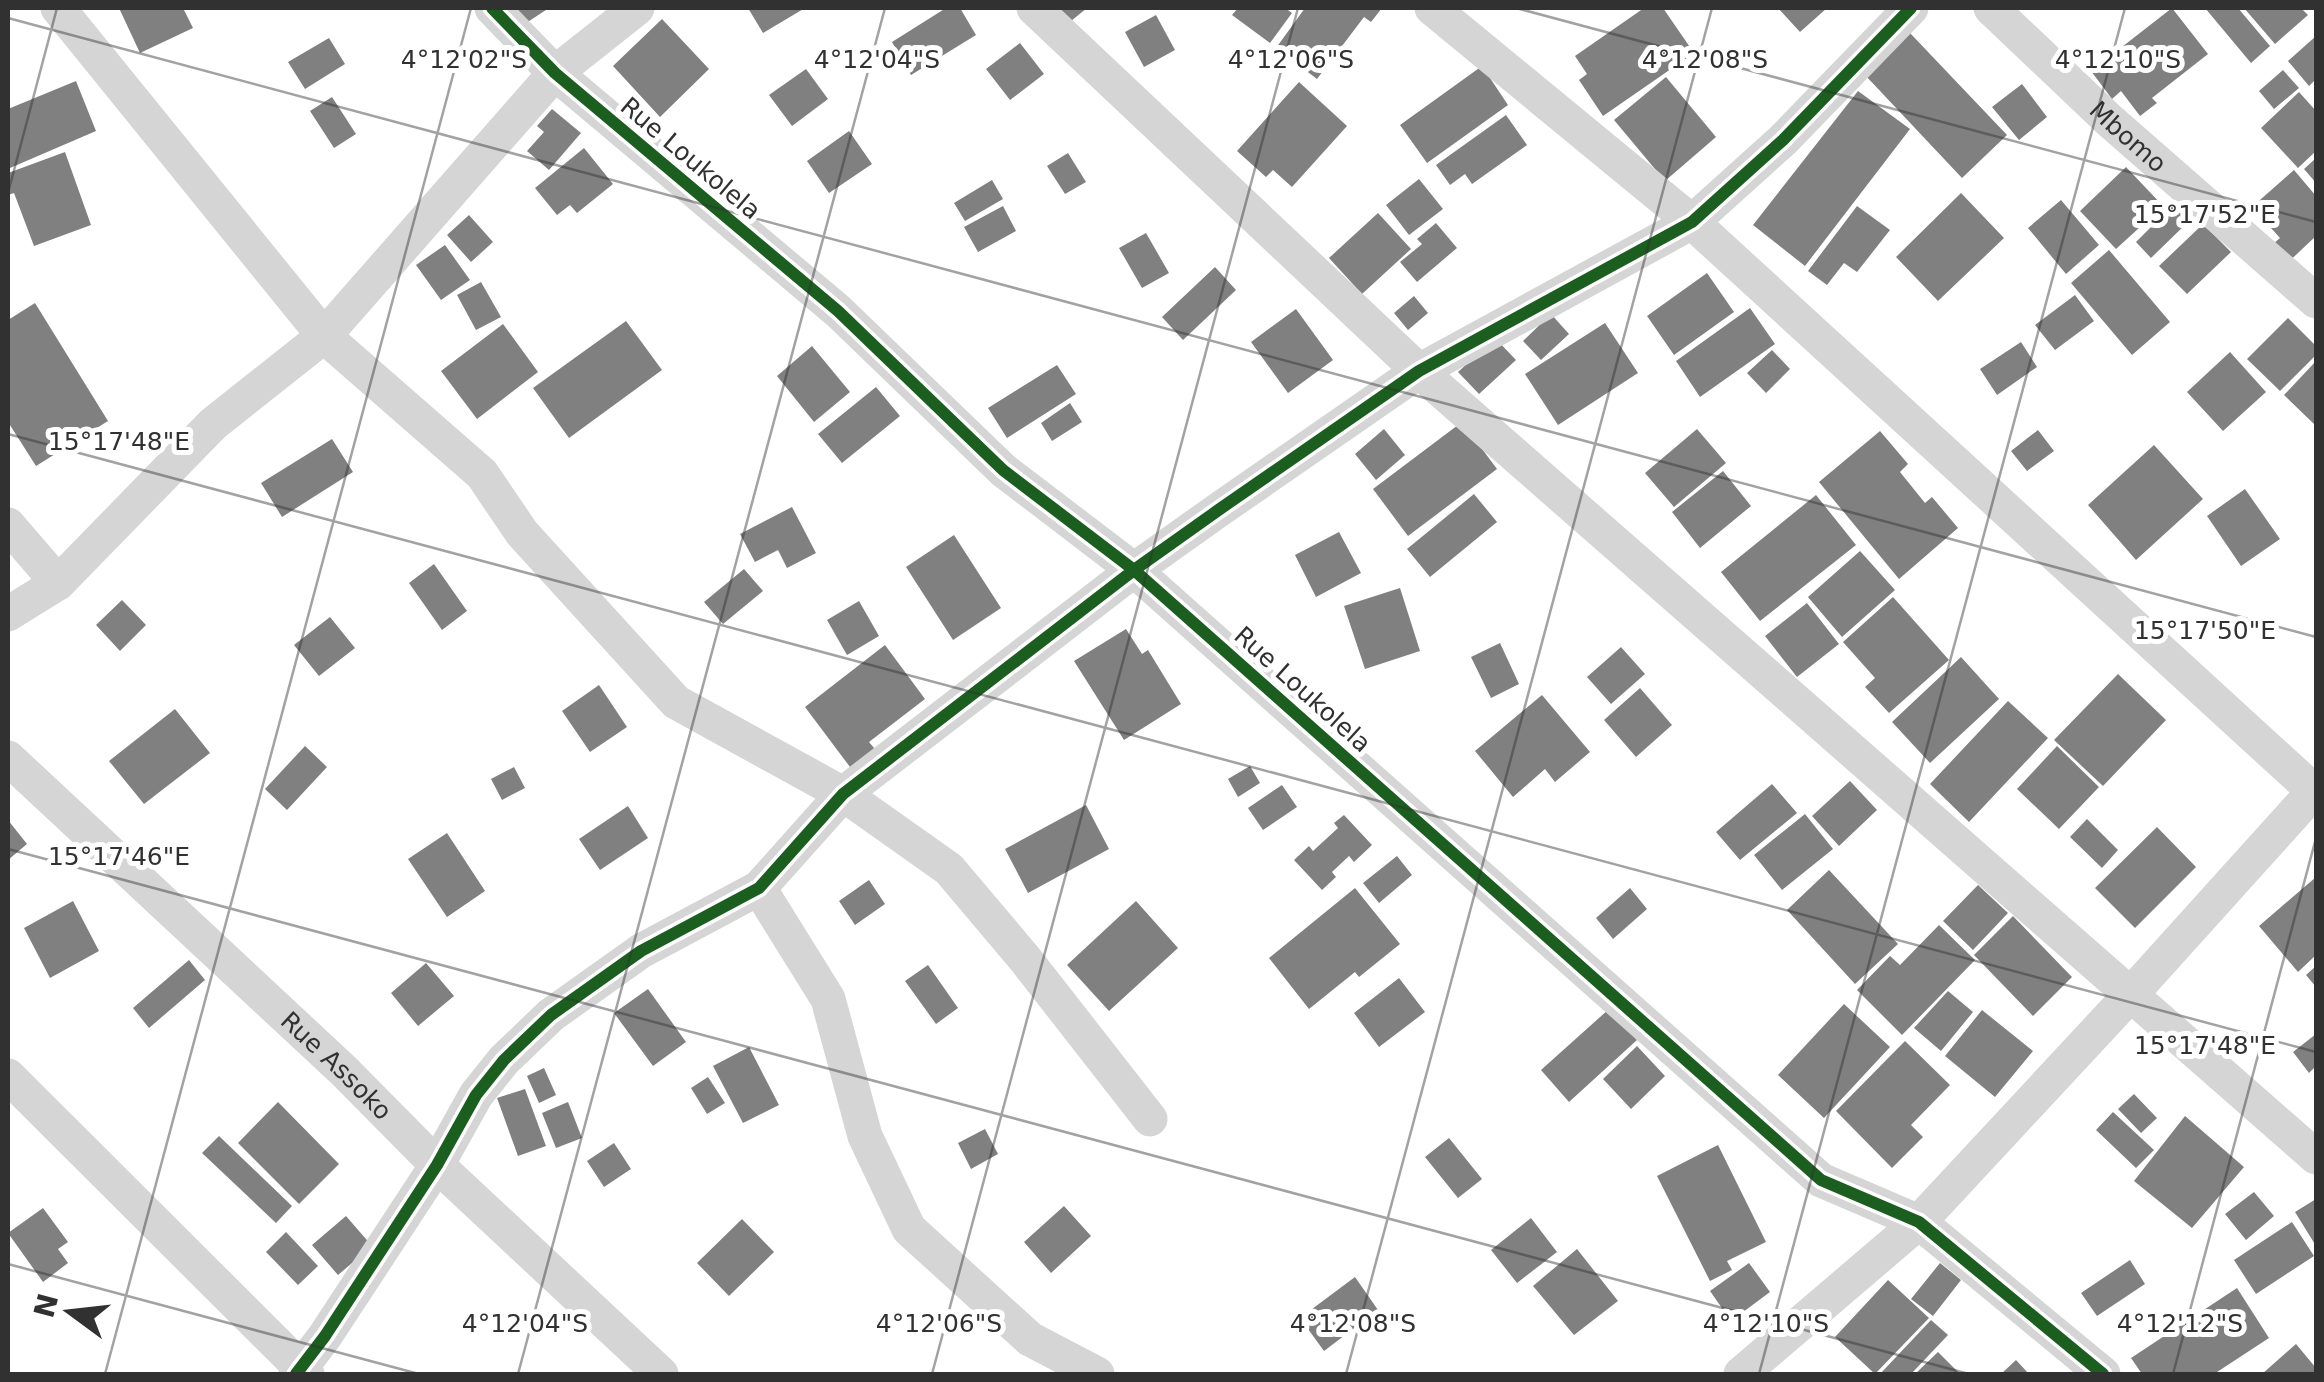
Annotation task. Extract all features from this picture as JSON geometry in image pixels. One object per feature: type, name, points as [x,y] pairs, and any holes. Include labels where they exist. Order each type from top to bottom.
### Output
[{"type":"street","points":[[58,8],[324,336],[482,474],[522,533],[676,702],[844,794],[948,869],[1150,1120]]},
{"type":"street","name":"Rue Loukolela","points":[[492,8],[555,73],[838,311],[1003,470],[1134,570],[1821,1180],[1920,1222],[2103,1374]]},
{"type":"street","points":[[8,614],[58,583],[213,424],[324,336],[555,73],[637,8]]},
{"type":"street","points":[[1034,8],[1419,371],[2316,1156]]},
{"type":"street","points":[[1432,8],[1692,222],[2316,791],[1920,1222],[1741,1374]]},
{"type":"street","points":[[8,1076],[301,1373],[438,1165],[476,1095],[504,1060],[551,1015],[641,951],[759,888],[844,794],[1134,570],[1419,371],[1692,222],[1783,140],[1910,8]]},
{"type":"street","name":"Mbomo","points":[[1991,8],[2109,120],[2316,300]]},
{"type":"street","points":[[8,525],[58,583]]},
{"type":"street","name":"Rue Assoko","points":[[8,758],[661,1374]]},
{"type":"street","points":[[759,888],[828,999],[865,1136],[909,1229],[1030,1339],[1097,1374]]},
{"type":"building","points":[[119,8],[183,8],[193,28],[140,53]]},
{"type":"building","points":[[508,8],[549,8],[520,27]]},
{"type":"building","points":[[748,8],[805,8],[763,33]]},
{"type":"building","points":[[946,8],[960,8],[976,35],[911,75],[892,42]]},
{"type":"building","points":[[1042,8],[1087,8],[1060,30]]},
{"type":"building","points":[[1238,8],[1285,8],[1292,13],[1270,43],[1232,15]]},
{"type":"building","points":[[1305,8],[1382,8],[1371,22],[1364,17],[1317,79],[1276,48]]},
{"type":"building","points":[[1644,8],[1663,8],[1694,53],[1603,116],[1579,80],[1587,74],[1575,56]]},
{"type":"building","points":[[1778,8],[1827,8],[1800,32]]},
{"type":"building","points":[[2172,8],[2208,54],[2152,98],[2157,103],[2140,116],[2121,91],[2112,99],[2091,71]]},
{"type":"building","points":[[2205,8],[2238,8],[2270,46],[2251,63]]},
{"type":"building","points":[[2244,8],[2301,8],[2308,15],[2275,44]]},
{"type":"building","points":[[1156,15],[1175,50],[1144,67],[1125,32]]},
{"type":"building","points":[[662,19],[709,69],[660,117],[613,66]]},
{"type":"building","points":[[1910,33],[2007,135],[1962,178],[1865,75]]},
{"type":"building","points":[[2316,36],[2316,79],[2309,86],[2288,61]]},
{"type":"building","points":[[329,38],[345,64],[305,89],[288,62]]},
{"type":"building","points":[[1020,43],[1044,74],[1010,100],[986,69]]},
{"type":"building","points":[[1482,66],[1508,105],[1427,163],[1400,125]]},
{"type":"building","points":[[806,69],[828,99],[792,126],[769,95]]},
{"type":"building","points":[[2283,70],[2299,88],[2274,109],[2259,91]]},
{"type":"building","points":[[1666,77],[1716,137],[1665,181],[1614,120]]},
{"type":"building","points":[[76,81],[96,131],[10,168],[8,109]]},
{"type":"building","points":[[1299,82],[1347,126],[1292,187],[1273,170],[1266,177],[1237,151]]},
{"type":"building","points":[[2022,84],[2047,117],[2019,140],[1992,107]]},
{"type":"building","points":[[1858,91],[1910,129],[1805,266],[1753,225]]},
{"type":"building","points":[[2299,92],[2316,111],[2316,151],[2298,168],[2261,128]]},
{"type":"building","points":[[332,97],[356,134],[334,148],[310,111]]},
{"type":"building","points":[[552,109],[581,133],[549,170],[527,151],[544,132],[537,126]]},
{"type":"building","points":[[1506,115],[1527,145],[1472,184],[1465,174],[1450,185],[1436,165]]},
{"type":"building","points":[[849,131],[872,164],[829,193],[807,161]]},
{"type":"building","points":[[584,148],[613,184],[577,213],[570,205],[557,215],[535,188]]},
{"type":"building","points":[[65,152],[91,225],[34,246],[14,193],[8,195],[8,173]]},
{"type":"building","points":[[1068,153],[1086,182],[1065,194],[1047,166]]},
{"type":"building","points":[[2316,158],[2316,183],[2304,169]]},
{"type":"building","points":[[2126,167],[2163,206],[2116,249],[2080,211]]},
{"type":"building","points":[[2294,170],[2316,196],[2316,236],[2282,268],[2266,250],[2280,238],[2252,207]]},
{"type":"building","points":[[1419,179],[1443,209],[1409,235],[1386,205]]},
{"type":"building","points":[[992,180],[1003,199],[965,221],[954,203]]},
{"type":"building","points":[[1961,193],[2004,238],[1938,301],[1896,257]]},
{"type":"building","points":[[2061,200],[2099,245],[2066,274],[2028,228]]},
{"type":"building","points":[[2173,205],[2189,221],[2151,258],[2136,242]]},
{"type":"building","points":[[1003,206],[1016,231],[978,252],[964,227]]},
{"type":"building","points":[[1857,206],[1890,230],[1857,272],[1844,263],[1827,285],[1808,271]]},
{"type":"building","points":[[1378,213],[1411,249],[1362,294],[1329,258]]},
{"type":"building","points":[[469,215],[493,242],[471,262],[447,235]]},
{"type":"building","points":[[1436,223],[1457,248],[1417,282],[1400,262],[1422,244],[1417,239]]},
{"type":"building","points":[[2203,224],[2231,252],[2187,294],[2159,266]]},
{"type":"building","points":[[1146,233],[1169,273],[1142,288],[1119,248]]},
{"type":"building","points":[[445,245],[470,280],[441,300],[416,265]]},
{"type":"building","points":[[2109,250],[2170,322],[2132,355],[2071,283]]},
{"type":"building","points":[[1215,267],[1236,290],[1183,340],[1162,317]]},
{"type":"building","points":[[1707,273],[1734,312],[1674,355],[1647,316]]},
{"type":"building","points":[[481,282],[501,317],[476,330],[457,295]]},
{"type":"building","points":[[2075,295],[2094,321],[2055,350],[2035,325]]},
{"type":"building","points":[[1414,296],[1428,313],[1408,330],[1394,313]]},
{"type":"building","points":[[35,303],[108,421],[36,466],[8,422],[8,320]]},
{"type":"building","points":[[1750,308],[1775,344],[1700,397],[1676,361]]},
{"type":"building","points":[[1296,309],[1333,360],[1288,393],[1251,342]]},
{"type":"building","points":[[1551,314],[1569,334],[1541,360],[1523,341]]},
{"type":"building","points":[[2288,318],[2316,346],[2316,355],[2280,391],[2247,359]]},
{"type":"building","points":[[626,321],[662,370],[569,438],[533,388]]},
{"type":"building","points":[[1605,323],[1638,373],[1558,425],[1525,374]]},
{"type":"building","points":[[503,324],[538,372],[477,419],[441,371]]},
{"type":"building","points":[[1495,338],[1516,360],[1479,394],[1458,372]]},
{"type":"building","points":[[2021,342],[2037,367],[1997,395],[1980,369]]},
{"type":"building","points":[[812,346],[850,392],[814,422],[777,376]]},
{"type":"building","points":[[1772,350],[1790,369],[1766,393],[1747,373]]},
{"type":"building","points":[[2230,352],[2266,392],[2223,431],[2187,392]]},
{"type":"building","points":[[2316,361],[2316,422],[2314,424],[2284,395]]},
{"type":"building","points":[[1057,365],[1076,394],[1007,438],[988,408]]},
{"type":"building","points":[[876,387],[900,416],[842,463],[818,434]]},
{"type":"building","points":[[1070,403],[1082,422],[1052,441],[1041,423]]},
{"type":"building","points":[[1462,422],[1497,469],[1408,536],[1373,489]]},
{"type":"building","points":[[1384,429],[1405,455],[1376,480],[1355,454]]},
{"type":"building","points":[[1697,429],[1726,463],[1674,507],[1645,473]]},
{"type":"building","points":[[2038,430],[2054,451],[2027,471],[2011,451]]},
{"type":"building","points":[[1880,431],[1908,464],[1900,472],[1925,503],[1932,497],[1958,528],[1899,579],[1819,482]]},
{"type":"building","points":[[332,439],[353,472],[282,517],[261,483]]},
{"type":"building","points":[[2154,445],[2203,499],[2136,560],[2088,505]]},
{"type":"building","points":[[1723,471],[1751,506],[1700,548],[1672,512]]},
{"type":"building","points":[[2245,489],[2280,539],[2241,566],[2207,516]]},
{"type":"building","points":[[1474,494],[1497,522],[1430,577],[1407,549]]},
{"type":"building","points":[[1816,495],[1856,545],[1760,621],[1721,572]]},
{"type":"building","points":[[792,507],[816,553],[787,568],[778,550],[755,562],[740,534]]},
{"type":"building","points":[[1339,532],[1361,573],[1316,597],[1295,555]]},
{"type":"building","points":[[954,535],[1001,608],[953,640],[906,567]]},
{"type":"building","points":[[1860,551],[1895,590],[1842,637],[1808,597]]},
{"type":"building","points":[[434,564],[467,611],[442,630],[409,583]]},
{"type":"building","points":[[744,569],[763,591],[723,624],[704,602]]},
{"type":"building","points":[[1400,588],[1420,651],[1365,669],[1344,606]]},
{"type":"building","points":[[1893,597],[1949,660],[1889,713],[1865,687],[1875,678],[1843,642]]},
{"type":"building","points":[[122,600],[146,625],[120,651],[96,625]]},
{"type":"building","points":[[859,601],[879,636],[847,655],[827,620]]},
{"type":"building","points":[[1807,603],[1839,644],[1797,677],[1765,636]]},
{"type":"building","points":[[330,617],[355,648],[319,676],[294,645]]},
{"type":"building","points":[[1126,629],[1142,654],[1148,650],[1181,704],[1124,740],[1074,661]]},
{"type":"building","points":[[1500,643],[1519,684],[1491,698],[1471,657]]},
{"type":"building","points":[[885,645],[925,699],[869,742],[884,760],[859,779],[805,707]]},
{"type":"building","points":[[1621,647],[1645,674],[1611,704],[1587,677]]},
{"type":"building","points":[[1961,657],[1999,699],[1930,763],[1892,722]]},
{"type":"building","points":[[2118,674],[2166,720],[2103,786],[2054,740]]},
{"type":"building","points":[[599,685],[627,727],[590,752],[562,711]]},
{"type":"building","points":[[1640,688],[1672,725],[1636,757],[1604,720]]},
{"type":"building","points":[[1542,695],[1590,752],[1555,782],[1545,769],[1513,797],[1475,751]]},
{"type":"building","points":[[2008,701],[2048,738],[1969,822],[1930,784]]},
{"type":"building","points":[[175,709],[210,753],[144,804],[109,761]]},
{"type":"building","points":[[305,746],[327,767],[287,810],[265,789]]},
{"type":"building","points":[[2057,746],[2099,787],[2059,829],[2017,789]]},
{"type":"building","points":[[1250,766],[1260,783],[1238,797],[1228,779]]},
{"type":"building","points":[[514,767],[525,788],[502,800],[491,779]]},
{"type":"building","points":[[1850,781],[1877,810],[1839,846],[1812,816]]},
{"type":"building","points":[[1772,784],[1797,813],[1740,860],[1716,832]]},
{"type":"building","points":[[1282,785],[1297,807],[1263,830],[1248,808]]},
{"type":"building","points":[[1086,805],[1109,849],[1028,893],[1005,849]]},
{"type":"building","points":[[628,806],[648,838],[600,870],[579,839]]},
{"type":"building","points":[[1805,814],[1833,849],[1782,890],[1754,855]]},
{"type":"building","points":[[1344,815],[1372,845],[1354,862],[1349,856],[1332,872],[1336,877],[1322,890],[1294,860],[1309,846],[1313,851],[1338,828],[1334,823]]},
{"type":"building","points":[[2087,819],[2118,850],[2102,868],[2070,837]]},
{"type":"building","points":[[8,820],[27,844],[8,860]]},
{"type":"building","points":[[2157,827],[2196,867],[2135,928],[2095,888]]},
{"type":"building","points":[[447,833],[485,891],[447,917],[408,859]]},
{"type":"building","points":[[1397,856],[1412,875],[1379,903],[1363,883]]},
{"type":"building","points":[[1829,870],[1898,944],[1855,984],[1787,910]]},
{"type":"building","points":[[2316,877],[2316,955],[2298,972],[2259,926]]},
{"type":"building","points":[[869,880],[885,904],[855,925],[839,901]]},
{"type":"building","points":[[1978,885],[2008,913],[1973,950],[1943,921]]},
{"type":"building","points":[[1355,888],[1400,944],[1359,977],[1355,972],[1309,1009],[1269,958]]},
{"type":"building","points":[[1630,888],[1647,909],[1613,939],[1596,918]]},
{"type":"building","points":[[73,901],[99,951],[50,978],[24,928]]},
{"type":"building","points":[[1136,901],[1178,948],[1109,1011],[1067,965]]},
{"type":"building","points":[[2013,916],[2072,977],[2033,1016],[1974,955]]},
{"type":"building","points":[[1939,925],[1975,960],[1902,1035],[1857,990],[1890,956],[1900,965]]},
{"type":"building","points":[[189,960],[205,980],[149,1028],[133,1008]]},
{"type":"building","points":[[426,963],[454,996],[418,1026],[391,993]]},
{"type":"building","points":[[928,965],[958,1008],[936,1024],[905,981]]},
{"type":"building","points":[[2316,966],[2316,987],[2306,975]]},
{"type":"building","points":[[1399,978],[1425,1012],[1379,1047],[1354,1013]]},
{"type":"building","points":[[648,989],[686,1042],[653,1066],[614,1013]]},
{"type":"building","points":[[1948,991],[1973,1012],[1941,1051],[1914,1028]]},
{"type":"building","points":[[1844,1004],[1890,1047],[1824,1118],[1778,1075]]},
{"type":"building","points":[[1609,1009],[1637,1040],[1569,1102],[1541,1070]]},
{"type":"building","points":[[1982,1010],[2033,1051],[1995,1097],[1945,1056]]},
{"type":"building","points":[[2316,1034],[2316,1066],[2309,1073],[2293,1052]]},
{"type":"building","points":[[1905,1041],[1950,1085],[1911,1125],[1923,1137],[1892,1168],[1836,1111]]},
{"type":"building","points":[[1637,1046],[1665,1076],[1631,1109],[1603,1079]]},
{"type":"building","points":[[749,1047],[779,1105],[743,1123],[713,1066]]},
{"type":"building","points":[[544,1068],[556,1095],[539,1103],[527,1076]]},
{"type":"building","points":[[708,1077],[725,1103],[707,1114],[691,1088]]},
{"type":"building","points":[[525,1089],[546,1146],[518,1156],[497,1098]]},
{"type":"building","points":[[2134,1094],[2157,1118],[2141,1133],[2118,1109]]},
{"type":"building","points":[[278,1102],[339,1164],[299,1204],[238,1143]]},
{"type":"building","points":[[568,1102],[582,1138],[556,1148],[542,1113]]},
{"type":"building","points":[[2113,1112],[2154,1150],[2136,1168],[2096,1130]]},
{"type":"building","points":[[2185,1116],[2244,1167],[2192,1228],[2134,1181]]},
{"type":"building","points":[[985,1129],[998,1154],[971,1169],[958,1143]]},
{"type":"building","points":[[219,1136],[292,1206],[276,1223],[202,1153]]},
{"type":"building","points":[[1449,1138],[1482,1179],[1458,1198],[1425,1157]]},
{"type":"building","points":[[614,1143],[631,1169],[604,1187],[587,1161]]},
{"type":"building","points":[[1718,1145],[1766,1242],[1727,1261],[1732,1270],[1710,1281],[1657,1176]]},
{"type":"building","points":[[2254,1192],[2274,1216],[2246,1240],[2225,1214]]},
{"type":"building","points":[[2316,1199],[2316,1246],[2295,1212]]},
{"type":"building","points":[[1064,1206],[1091,1236],[1051,1273],[1024,1242]]},
{"type":"building","points":[[43,1208],[68,1242],[58,1249],[68,1263],[43,1282],[8,1233]]},
{"type":"building","points":[[346,1216],[372,1246],[338,1275],[312,1245]]},
{"type":"building","points":[[1531,1218],[1557,1252],[1517,1283],[1491,1250]]},
{"type":"building","points":[[742,1219],[774,1252],[729,1296],[697,1263]]},
{"type":"building","points":[[2292,1222],[2314,1256],[2256,1294],[2234,1260]]},
{"type":"building","points":[[286,1232],[318,1266],[298,1285],[266,1252]]},
{"type":"building","points":[[1577,1249],[1618,1301],[1574,1335],[1533,1286]]},
{"type":"building","points":[[2130,1260],[2145,1284],[2097,1316],[2081,1293]]},
{"type":"building","points":[[1749,1263],[1770,1292],[1731,1321],[1710,1291]]},
{"type":"building","points":[[1940,1263],[1961,1280],[1933,1316],[1911,1299]]},
{"type":"building","points":[[1355,1277],[1378,1310],[1324,1351],[1300,1318]]},
{"type":"building","points":[[1888,1280],[1929,1318],[1875,1374],[1835,1337]]},
{"type":"building","points":[[2237,1288],[2269,1338],[2214,1374],[2142,1374],[2131,1358]]},
{"type":"building","points":[[1931,1320],[1948,1335],[1911,1374],[1880,1374]]},
{"type":"building","points":[[2296,1344],[2316,1368],[2316,1374],[2262,1374]]},
{"type":"building","points":[[1938,1352],[1960,1374],[1915,1374]]},
{"type":"building","points":[[2016,1360],[2029,1374],[2001,1374]]},
{"type":"cycle path","points":[[492,8],[555,73],[838,311],[1003,470],[1134,570],[1821,1180],[1919,1222],[2103,1374]]},
{"type":"cycle path","points":[[296,1374],[437,1165],[476,1095],[504,1060],[551,1015],[641,951],[759,888],[843,794],[1134,570],[1217,511],[1419,371],[1692,222],[1783,140],[1911,8]]}]
